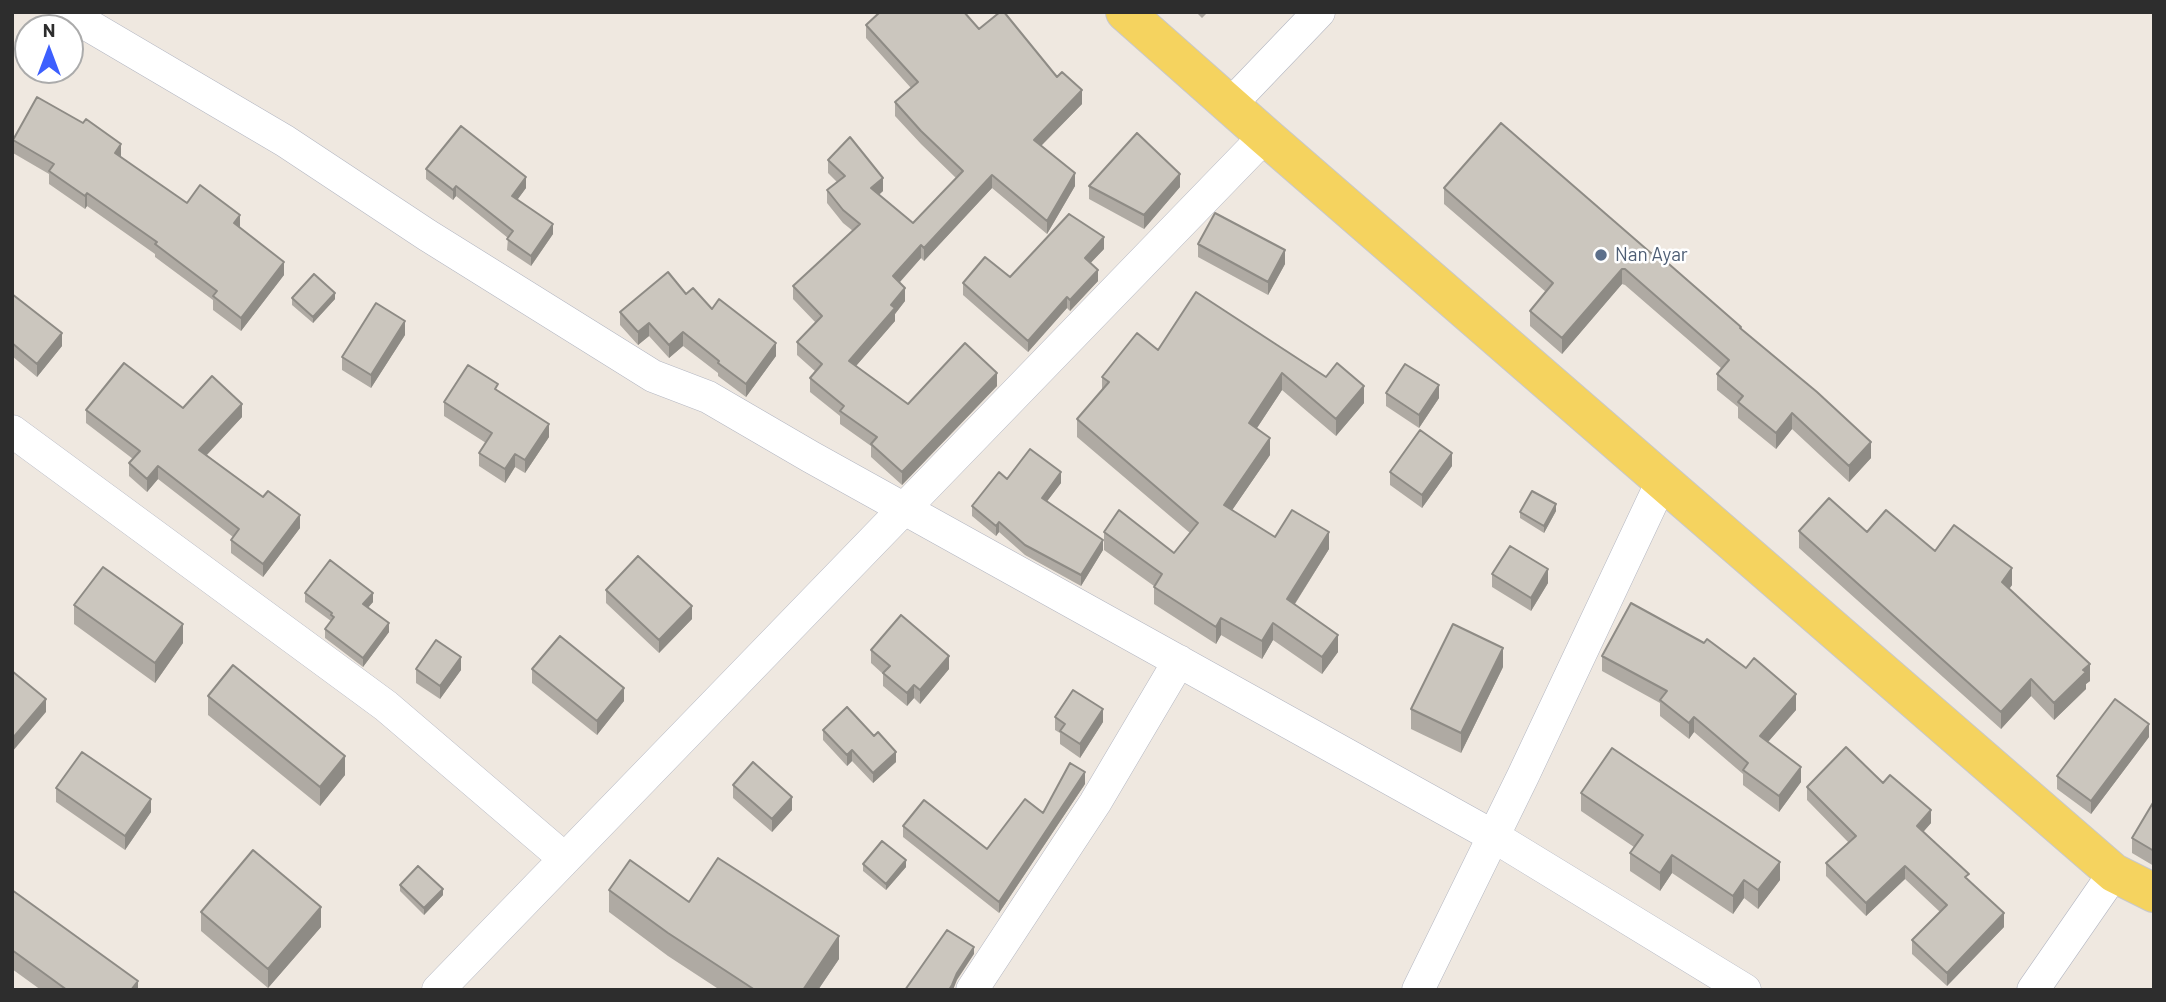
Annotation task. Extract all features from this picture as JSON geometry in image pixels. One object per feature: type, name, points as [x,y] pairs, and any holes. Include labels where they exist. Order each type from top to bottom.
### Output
[{"type":"main road","points":[[1125,12],[2114,873],[2154,893]]},
{"type":"street","points":[[65,12],[285,141],[427,235],[653,376],[708,397],[1493,836],[1745,990]]},
{"type":"street","points":[[1230,105],[1319,12]]},
{"type":"street","points":[[438,990],[1265,136]]},
{"type":"street","points":[[12,430],[386,706],[565,859]]},
{"type":"street","points":[[1418,990],[1662,481]]},
{"type":"street","points":[[972,990],[1095,803],[1179,661]]},
{"type":"street","points":[[2033,990],[2114,873]]},
{"type":"building","points":[[880,12],[964,12],[979,29],[1000,12],[1004,12],[1057,77],[1062,72],[1082,90],[1034,140],[1075,173],[1047,221],[992,175],[924,248],[921,245],[893,276],[905,288],[891,305],[895,308],[849,361],[908,404],[965,343],[997,373],[902,472],[871,444],[877,437],[840,411],[844,406],[810,378],[822,364],[797,342],[822,316],[793,286],[860,224],[843,210],[827,190],[845,176],[828,160],[850,137],[883,178],[871,188],[913,223],[963,171],[895,102],[918,82],[866,25]]},
{"type":"building","points":[[37,97],[83,123],[86,119],[121,144],[115,153],[187,203],[200,185],[240,215],[234,223],[284,262],[241,318],[213,296],[217,291],[155,244],[157,242],[87,193],[85,196],[49,171],[54,164],[13,140]]},
{"type":"building","points":[[1501,123],[1652,254],[1654,251],[1871,442],[1849,466],[1792,413],[1776,433],[1738,402],[1743,396],[1717,374],[1729,360],[1625,269],[1622,269],[1562,338],[1530,311],[1553,283],[1444,188]]},
{"type":"building","points":[[461,126],[526,177],[512,196],[553,224],[531,256],[507,239],[513,231],[456,186],[453,190],[426,169]]},
{"type":"building","points":[[1137,133],[1180,174],[1144,215],[1089,186]]},
{"type":"building","points":[[1215,213],[1285,250],[1268,282],[1198,244]]},
{"type":"building","points":[[1069,214],[1104,237],[1085,258],[1098,270],[1070,300],[1067,297],[1028,341],[963,283],[985,257],[1010,277]]},
{"type":"building","points":[[668,272],[686,294],[693,288],[712,309],[719,299],[776,343],[746,384],[683,332],[669,345],[649,323],[638,332],[620,312]]},
{"type":"building","points":[[314,274],[335,293],[313,317],[292,298]]},
{"type":"building","points":[[1196,292],[1326,377],[1337,363],[1364,386],[1336,419],[1282,373],[1249,423],[1270,438],[1224,505],[1275,537],[1292,510],[1329,532],[1287,599],[1338,635],[1322,657],[1273,623],[1262,641],[1221,618],[1216,627],[1154,587],[1162,574],[1104,532],[1119,510],[1174,553],[1198,523],[1077,419],[1109,382],[1102,377],[1137,333],[1158,350]]},
{"type":"building","points":[[12,294],[62,333],[37,364],[12,343]]},
{"type":"building","points":[[376,303],[405,321],[371,375],[342,357]]},
{"type":"building","points":[[124,363],[183,408],[212,376],[242,404],[199,450],[263,497],[268,491],[300,515],[263,564],[231,540],[239,529],[158,466],[147,479],[129,463],[140,451],[86,410]]},
{"type":"building","points":[[1405,364],[1439,385],[1419,415],[1386,393]]},
{"type":"building","points":[[468,365],[498,384],[495,389],[549,424],[525,460],[515,454],[505,469],[479,453],[492,433],[444,402]]},
{"type":"building","points":[[1420,430],[1452,453],[1422,495],[1390,472]]},
{"type":"building","points":[[1030,449],[1061,472],[1042,498],[1103,540],[1081,575],[1025,545],[999,522],[996,526],[972,506],[999,472],[1007,479]]},
{"type":"building","points":[[1532,491],[1556,504],[1544,526],[1520,512]]},
{"type":"building","points":[[1829,498],[1867,532],[1886,510],[1935,551],[1954,525],[2012,568],[2002,582],[2090,664],[2083,670],[2086,672],[2054,703],[2031,679],[2001,712],[1799,531]]},
{"type":"building","points":[[1510,546],[1548,569],[1531,598],[1492,574]]},
{"type":"building","points":[[638,556],[692,606],[659,640],[606,590]]},
{"type":"building","points":[[330,560],[373,593],[363,604],[389,623],[363,658],[325,629],[334,617],[332,613],[305,593]]},
{"type":"building","points":[[103,567],[183,624],[155,663],[74,605]]},
{"type":"building","points":[[1631,603],[1704,643],[1707,639],[1746,668],[1754,658],[1796,694],[1760,736],[1801,767],[1779,796],[1743,770],[1748,763],[1694,717],[1689,723],[1660,700],[1667,691],[1602,656]]},
{"type":"building","points":[[901,615],[949,656],[920,690],[914,685],[907,693],[883,673],[890,666],[871,650]]},
{"type":"building","points":[[1453,624],[1503,648],[1461,733],[1411,709]]},
{"type":"building","points":[[560,636],[624,688],[597,721],[532,669]]},
{"type":"building","points":[[436,640],[461,657],[440,686],[416,669]]},
{"type":"building","points":[[233,665],[345,756],[320,787],[208,696]]},
{"type":"building","points":[[12,671],[46,699],[12,739]]},
{"type":"building","points":[[1073,690],[1103,709],[1080,744],[1060,731],[1065,724],[1055,717]]},
{"type":"building","points":[[2115,699],[2149,724],[2091,801],[2057,776]]},
{"type":"building","points":[[847,707],[874,736],[878,732],[896,752],[873,773],[852,750],[847,755],[823,730]]},
{"type":"building","points":[[1846,747],[1883,783],[1890,775],[1931,810],[1917,826],[1969,874],[1965,877],[2004,913],[1947,973],[1912,940],[1947,905],[1905,866],[1866,903],[1826,863],[1856,836],[1807,787]]},
{"type":"building","points":[[1612,748],[1780,862],[1758,890],[1744,880],[1733,896],[1672,855],[1660,873],[1630,853],[1643,835],[1581,793]]},
{"type":"building","points":[[82,752],[151,799],[125,836],[56,788]]},
{"type":"building","points":[[753,762],[792,797],[772,819],[733,785]]},
{"type":"building","points":[[1070,763],[1085,772],[999,902],[903,826],[924,800],[987,849],[1025,799],[1043,813]]},
{"type":"building","points":[[2154,801],[2154,851],[2132,838]]},
{"type":"building","points":[[882,841],[906,860],[886,884],[863,864]]},
{"type":"building","points":[[253,850],[321,907],[268,969],[201,912]]},
{"type":"building","points":[[718,858],[839,936],[803,990],[755,990],[668,933],[609,890],[630,860],[689,902]]},
{"type":"building","points":[[418,866],[443,889],[424,908],[400,885]]},
{"type":"building","points":[[12,890],[138,981],[131,990],[67,990],[12,950]]},
{"type":"building","points":[[947,930],[974,947],[949,990],[905,990]]},
{"type":"place","name":"Nan Ayar","points":[[1601,255]]}]
